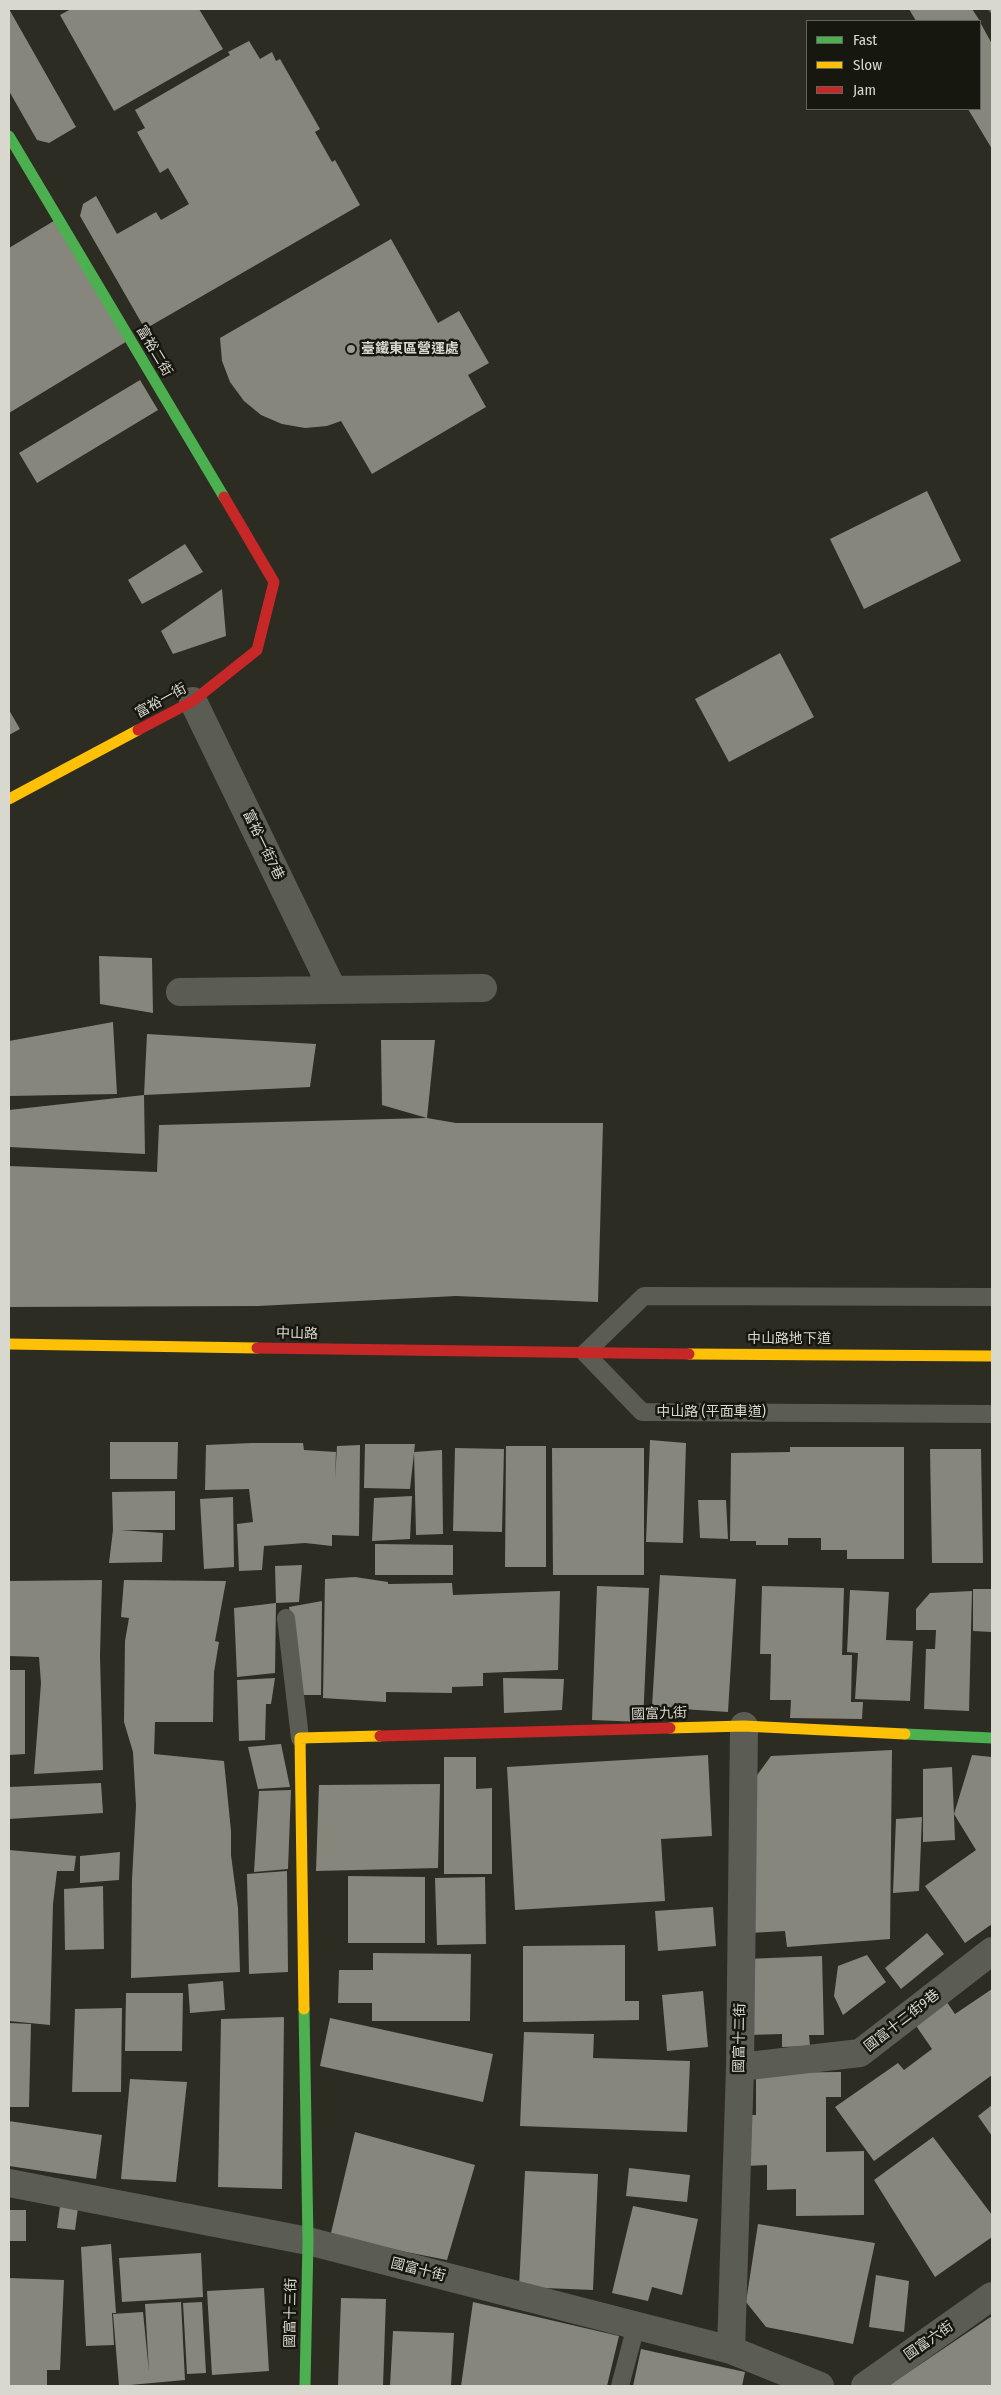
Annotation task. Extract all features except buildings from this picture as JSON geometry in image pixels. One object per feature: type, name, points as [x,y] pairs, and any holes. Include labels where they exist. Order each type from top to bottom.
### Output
[{"type":"street","name":"富裕二街","points":[[9,136],[274,582]]},
{"type":"street","name":"富裕一街","points":[[9,798],[193,701],[257,650],[274,582]]},
{"type":"street","name":"富裕一街7巷","points":[[193,701],[333,990]]},
{"type":"street","points":[[180,992],[483,988]]},
{"type":"street","name":"中山路","points":[[9,1344],[585,1353]]},
{"type":"street","name":"中山路地下道","points":[[585,1353],[992,1356]]},
{"type":"street","name":"國富九街","points":[[300,1738],[744,1726],[992,1738]]},
{"type":"street","name":"國富十二街","points":[[732,2350],[740,2067],[744,1726]]},
{"type":"street","name":"國富十三街","points":[[300,1738],[308,2241],[305,2386]]},
{"type":"street","name":"國富十二街9巷","points":[[740,2067],[860,2053],[992,1951]]},
{"type":"street","name":"國富十街","points":[[9,2183],[308,2241],[732,2350],[820,2386]]},
{"type":"street","name":"國富六街","points":[[865,2386],[992,2296]]},
{"type":"lane","points":[[585,1353],[644,1296],[992,1297]]},
{"type":"lane","name":"中山路 (平面車道)","points":[[585,1353],[642,1412],[992,1414]]},
{"type":"lane","points":[[286,1618],[300,1738]]},
{"type":"lane","points":[[620,2386],[636,2326]]},
{"type":"traffic: fast","points":[[9,136],[224,497]]},
{"type":"traffic: fast","points":[[905,1734],[992,1738]]},
{"type":"traffic: fast","points":[[304,2009],[308,2241],[305,2386]]},
{"type":"traffic: slow","points":[[9,799],[138,730]]},
{"type":"traffic: slow","points":[[9,1344],[257,1348]]},
{"type":"traffic: slow","points":[[689,1354],[992,1356]]},
{"type":"traffic: slow","points":[[670,1728],[744,1726],[905,1734]]},
{"type":"traffic: slow","points":[[304,2009],[300,1738],[380,1736]]},
{"type":"traffic: jam","points":[[138,730],[193,701],[257,650],[274,582],[224,497]]},
{"type":"traffic: jam","points":[[257,1348],[689,1354]]},
{"type":"traffic: jam","points":[[380,1736],[670,1728]]},
{"type":"place","name":"臺鐵東區營運處","points":[[351,349]]}]
